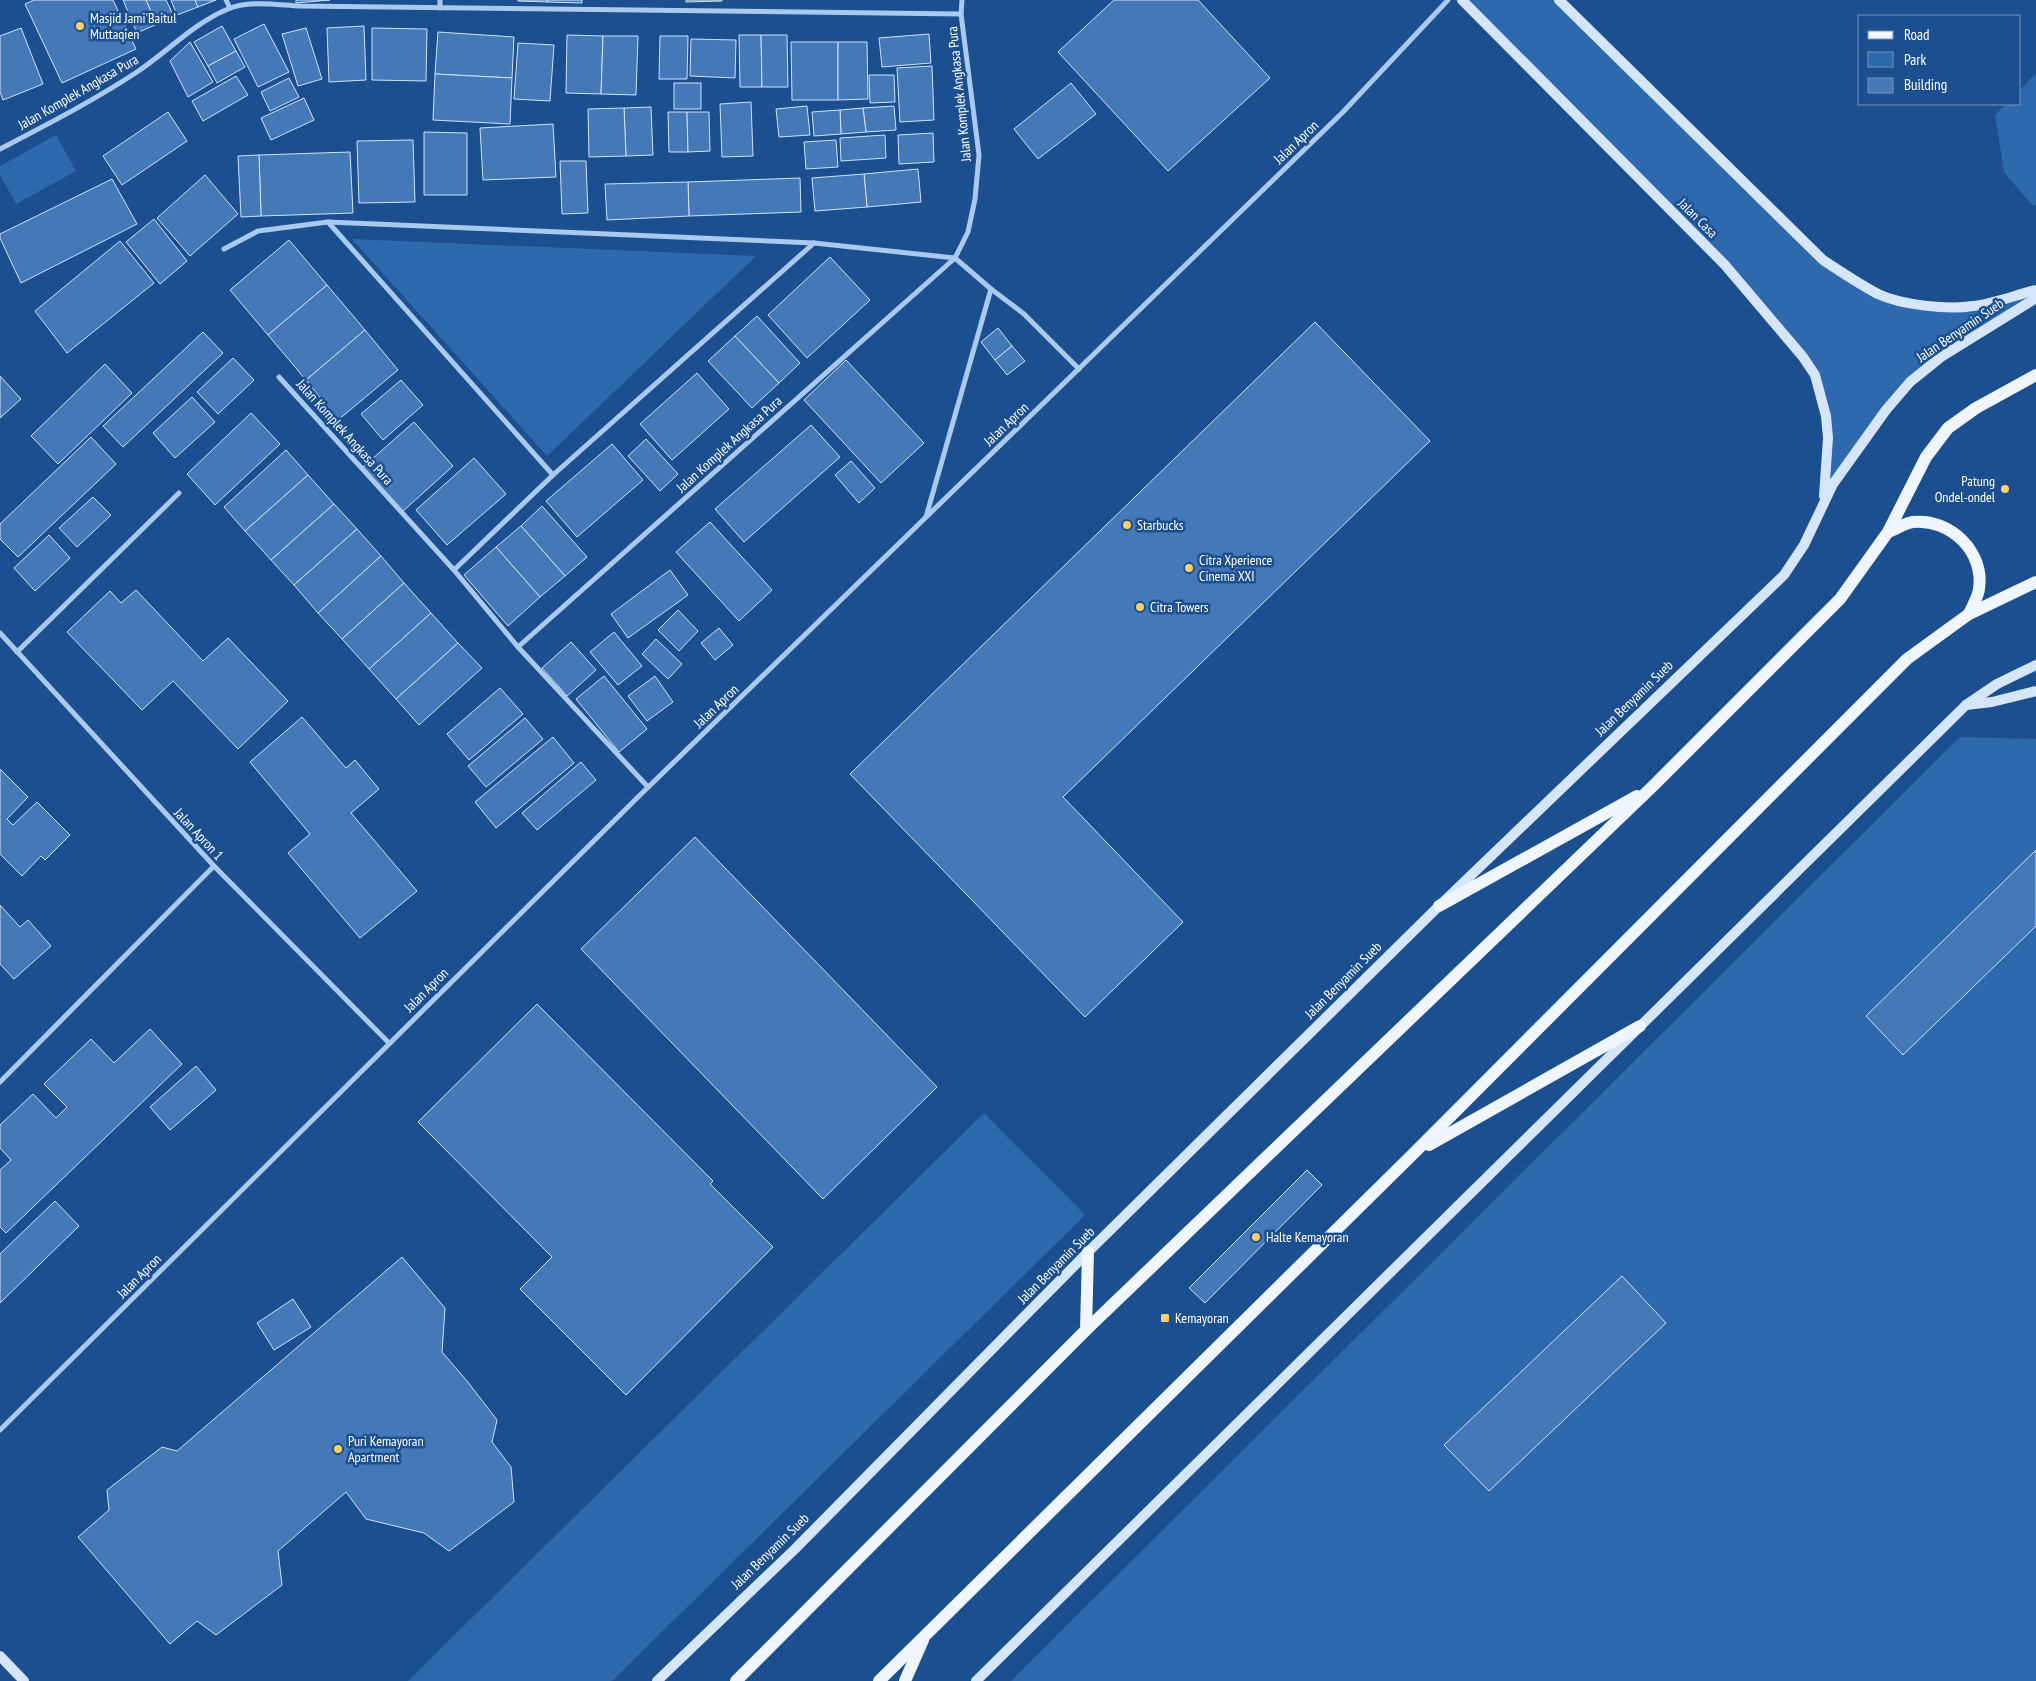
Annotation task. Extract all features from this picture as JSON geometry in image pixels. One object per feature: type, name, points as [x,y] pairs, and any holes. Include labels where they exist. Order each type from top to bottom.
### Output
[{"type":"main road","name":"Jalan Casa","points":[[1462,0],[1725,265],[1803,357],[1815,374],[1826,416],[1828,438],[1824,500]]},
{"type":"main road","points":[[1559,0],[1823,260],[1852,280],[1880,295],[1902,301],[1938,306],[1972,307],[2036,290]]},
{"type":"main road","name":"Jalan Benyamin Sueb","points":[[657,1681],[795,1549],[1088,1252],[1439,906],[1784,575],[1804,545],[1833,484],[1886,410],[1910,382],[1941,356],[2036,298]]},
{"type":"main road","points":[[736,1681],[1086,1330],[1652,787],[1840,599],[1888,532],[1926,458],[1948,428],[1976,408],[2036,375]]},
{"type":"main road","points":[[1888,532],[1913,522],[1940,525],[1963,539],[1977,562],[1978,571],[1979,589],[1969,614]]},
{"type":"main road","points":[[879,1681],[1414,1153],[1875,689],[1907,659],[1969,614],[2036,582]]},
{"type":"main road","points":[[976,1681],[1966,705],[1997,684],[2036,664]]},
{"type":"main road","points":[[1966,705],[1992,702],[2036,691]]},
{"type":"main road","points":[[1439,906],[1652,787]]},
{"type":"main road","points":[[1414,1153],[1640,1026]]},
{"type":"main road","points":[[1086,1330],[1088,1252]]},
{"type":"main road","points":[[905,1681],[926,1633]]},
{"type":"main road","points":[[0,1656],[24,1681]]},
{"type":"street","points":[[226,0],[230,8]]},
{"type":"street","points":[[440,0],[440,8]]},
{"type":"street","name":"Jalan Komplek Angkasa Pura","points":[[518,647],[955,258],[968,232],[975,199],[979,155],[961,14],[962,0]]},
{"type":"street","name":"Jalan Apron","points":[[0,1430],[648,786],[1343,112],[1448,0]]},
{"type":"street","name":"Jalan Komplek Angkasa Pura","points":[[0,149],[62,117],[137,72],[210,18],[230,8],[262,4],[961,14]]},
{"type":"street","points":[[224,249],[258,231],[328,222],[814,242],[955,258],[1024,314],[1079,369]]},
{"type":"street","points":[[328,222],[553,475]]},
{"type":"street","points":[[454,570],[553,475],[814,242]]},
{"type":"street","points":[[926,518],[991,289]]},
{"type":"street","name":"Jalan Komplek Angkasa Pura","points":[[279,377],[454,570],[518,647],[648,786]]},
{"type":"street","points":[[16,652],[179,493]]},
{"type":"street","name":"Jalan Apron 1","points":[[0,633],[214,866],[389,1043]]},
{"type":"street","points":[[0,1082],[214,866]]},
{"type":"green space","points":[[1462,0],[1559,0],[1823,260],[1902,301],[1972,307],[2036,290],[2036,298],[1910,382],[1824,500],[1828,438],[1815,375],[1725,265]]},
{"type":"green space","points":[[2036,73],[2036,206],[2031,204],[2004,172],[1995,115],[2005,105],[2021,105],[2021,89]]},
{"type":"green space","points":[[56,135],[76,171],[16,204],[0,175],[0,166]]},
{"type":"green space","points":[[352,239],[756,256],[547,456]]},
{"type":"green space","points":[[1960,737],[2036,739],[2036,1681],[1011,1681]]},
{"type":"green space","points":[[984,1113],[1085,1215],[612,1681],[408,1681]]},
{"type":"building","name":"Masjid Jami'Baitul Muttaqien","points":[[34,0],[113,0],[136,49],[62,83],[25,4]]},
{"type":"building","points":[[123,0],[146,0],[157,24],[137,33]]},
{"type":"building","points":[[146,0],[166,0],[174,17],[157,24]]},
{"type":"building","points":[[171,0],[195,0],[198,7],[177,15]]},
{"type":"building","points":[[195,0],[216,0],[198,7]]},
{"type":"building","points":[[296,0],[330,0],[296,3]]},
{"type":"building","points":[[518,0],[548,0],[547,2]]},
{"type":"building","points":[[548,0],[582,0],[582,3],[547,2]]},
{"type":"building","points":[[686,0],[722,0],[722,1],[686,2]]},
{"type":"building","points":[[1114,0],[1198,0],[1270,78],[1168,171],[1058,52]]},
{"type":"building","points":[[264,24],[289,72],[258,87],[234,39]]},
{"type":"building","points":[[222,26],[236,51],[208,66],[194,42]]},
{"type":"building","points":[[364,26],[366,80],[329,82],[327,28]]},
{"type":"building","points":[[21,28],[43,84],[3,100],[0,92],[0,36]]},
{"type":"building","points":[[306,28],[322,79],[298,86],[282,34]]},
{"type":"building","points":[[372,28],[427,29],[426,81],[372,80]]},
{"type":"building","points":[[438,32],[514,37],[512,78],[435,74]]},
{"type":"building","points":[[929,34],[931,63],[882,67],[879,38]]},
{"type":"building","points":[[567,35],[603,36],[601,94],[566,93]]},
{"type":"building","points":[[739,35],[761,35],[762,87],[740,87]]},
{"type":"building","points":[[761,35],[787,35],[788,87],[762,87]]},
{"type":"building","points":[[603,36],[638,36],[636,95],[601,94]]},
{"type":"building","points":[[660,36],[688,36],[687,79],[659,79]]},
{"type":"building","points":[[691,39],[736,40],[735,78],[690,76]]},
{"type":"building","points":[[190,42],[213,82],[188,97],[170,61]]},
{"type":"building","points":[[791,42],[838,42],[838,100],[792,100]]},
{"type":"building","points":[[838,42],[867,42],[868,99],[838,100]]},
{"type":"building","points":[[518,43],[554,45],[550,101],[514,99]]},
{"type":"building","points":[[236,51],[245,67],[217,83],[208,66]]},
{"type":"building","points":[[932,66],[934,120],[900,122],[897,68]]},
{"type":"building","points":[[435,74],[512,78],[510,124],[433,120]]},
{"type":"building","points":[[869,75],[894,75],[895,102],[870,103]]},
{"type":"building","points":[[236,76],[248,95],[203,121],[192,101]]},
{"type":"building","points":[[289,78],[299,97],[270,111],[261,92]]},
{"type":"building","points":[[674,83],[701,83],[701,109],[674,109]]},
{"type":"building","points":[[1071,83],[1096,114],[1038,159],[1014,129]]},
{"type":"building","points":[[304,98],[314,120],[271,140],[261,118]]},
{"type":"building","points":[[751,102],[753,156],[722,157],[720,104]]},
{"type":"building","points":[[807,106],[810,135],[779,137],[776,109]]},
{"type":"building","points":[[894,106],[896,130],[866,132],[863,108]]},
{"type":"building","points":[[651,107],[653,155],[626,156],[624,108]]},
{"type":"building","points":[[624,108],[626,156],[589,157],[588,109]]},
{"type":"building","points":[[863,108],[866,132],[841,134],[840,110]]},
{"type":"building","points":[[840,110],[841,134],[814,136],[812,112]]},
{"type":"building","points":[[168,112],[187,141],[122,185],[103,156]]},
{"type":"building","points":[[668,112],[687,112],[688,152],[669,152]]},
{"type":"building","points":[[687,112],[709,112],[710,151],[688,152]]},
{"type":"building","points":[[553,124],[556,177],[483,180],[480,128]]},
{"type":"building","points":[[424,132],[467,133],[467,195],[424,195]]},
{"type":"building","points":[[933,133],[934,162],[899,164],[898,135]]},
{"type":"building","points":[[885,135],[886,158],[841,161],[840,138]]},
{"type":"building","points":[[413,140],[415,202],[359,203],[357,141]]},
{"type":"building","points":[[836,140],[838,167],[806,169],[804,142]]},
{"type":"building","points":[[350,152],[353,213],[261,216],[259,155]]},
{"type":"building","points":[[259,155],[261,216],[241,217],[238,156]]},
{"type":"building","points":[[560,161],[586,161],[588,213],[562,214]]},
{"type":"building","points":[[918,169],[921,202],[867,207],[864,174]]},
{"type":"building","points":[[864,174],[867,207],[815,211],[812,178]]},
{"type":"building","points":[[205,175],[238,214],[190,256],[157,218]]},
{"type":"building","points":[[800,178],[801,212],[689,216],[688,182]]},
{"type":"building","points":[[112,179],[137,224],[21,283],[0,238],[0,234]]},
{"type":"building","points":[[688,182],[689,216],[607,220],[605,184]]},
{"type":"building","points":[[154,219],[187,261],[160,284],[126,242]]},
{"type":"building","points":[[289,240],[327,285],[268,335],[230,290]]},
{"type":"building","points":[[120,241],[154,283],[67,353],[35,311]]},
{"type":"building","points":[[830,257],[870,300],[807,358],[768,315]]},
{"type":"building","points":[[327,285],[365,330],[306,380],[268,335]]},
{"type":"building","points":[[757,316],[800,363],[779,383],[735,336]]},
{"type":"building","name":"Citra Towers","points":[[1315,322],[1430,441],[1063,797],[1183,922],[1085,1017],[850,774]]},
{"type":"building","points":[[998,328],[1012,346],[995,360],[981,342]]},
{"type":"building","points":[[365,330],[398,370],[338,420],[306,380]]},
{"type":"building","points":[[203,332],[223,353],[123,447],[103,426]]},
{"type":"building","points":[[735,336],[779,383],[752,408],[708,361]]},
{"type":"building","points":[[1012,346],[1025,361],[1007,375],[995,360]]},
{"type":"building","points":[[233,358],[254,380],[218,414],[197,392]]},
{"type":"building","points":[[846,360],[924,443],[881,483],[804,400]]},
{"type":"building","points":[[105,364],[132,393],[58,464],[31,436]]},
{"type":"building","points":[[697,373],[729,409],[672,460],[640,424]]},
{"type":"building","points":[[0,376],[21,399],[0,418]]},
{"type":"building","points":[[401,380],[423,405],[383,440],[361,414]]},
{"type":"building","points":[[192,397],[215,422],[175,458],[153,433]]},
{"type":"building","points":[[251,413],[280,444],[215,505],[187,474]]},
{"type":"building","points":[[414,422],[453,466],[402,512],[363,467]]},
{"type":"building","points":[[811,425],[840,457],[744,542],[715,509]]},
{"type":"building","points":[[91,437],[116,464],[18,557],[0,539],[0,524]]},
{"type":"building","points":[[646,439],[678,474],[660,491],[628,456]]},
{"type":"building","points":[[612,444],[643,480],[577,537],[546,501]]},
{"type":"building","points":[[286,450],[308,475],[245,531],[224,507]]},
{"type":"building","points":[[474,458],[506,494],[447,545],[416,510]]},
{"type":"building","points":[[851,461],[875,488],[859,503],[835,475]]},
{"type":"building","points":[[308,475],[334,504],[271,560],[245,531]]},
{"type":"building","points":[[93,497],[111,515],[77,547],[59,528]]},
{"type":"building","points":[[334,504],[357,529],[294,585],[271,560]]},
{"type":"building","points":[[542,506],[587,557],[565,576],[521,526]]},
{"type":"building","points":[[710,522],[772,590],[739,621],[676,552]]},
{"type":"building","points":[[521,526],[565,576],[540,597],[496,547]]},
{"type":"building","points":[[357,529],[381,556],[318,613],[294,585]]},
{"type":"building","points":[[49,535],[70,558],[35,591],[14,568]]},
{"type":"building","points":[[496,547],[540,597],[508,626],[464,575]]},
{"type":"building","points":[[381,556],[404,583],[342,639],[318,613]]},
{"type":"building","points":[[670,570],[688,595],[628,638],[611,614]]},
{"type":"building","points":[[404,583],[431,613],[369,669],[342,639]]},
{"type":"building","points":[[136,590],[203,661],[228,638],[288,701],[238,749],[173,681],[142,710],[67,632],[110,591],[121,603]]},
{"type":"building","points":[[678,610],[698,631],[679,651],[658,630]]},
{"type":"building","points":[[431,613],[458,643],[396,699],[369,669]]},
{"type":"building","points":[[719,628],[733,645],[715,660],[701,643]]},
{"type":"building","points":[[614,632],[642,666],[618,685],[590,652]]},
{"type":"building","points":[[656,639],[682,664],[668,679],[642,654]]},
{"type":"building","points":[[571,642],[596,670],[567,696],[542,668]]},
{"type":"building","points":[[458,643],[482,668],[419,725],[396,699]]},
{"type":"building","points":[[604,676],[647,729],[619,752],[576,699]]},
{"type":"building","points":[[655,676],[673,702],[647,721],[628,696]]},
{"type":"building","points":[[500,688],[523,714],[469,760],[447,734]]},
{"type":"building","points":[[302,717],[346,768],[355,760],[379,789],[351,813],[417,891],[360,938],[288,853],[310,834],[250,762]]},
{"type":"building","points":[[525,718],[543,739],[486,787],[468,766]]},
{"type":"building","points":[[553,737],[574,763],[496,828],[475,802]]},
{"type":"building","points":[[581,762],[596,780],[537,830],[522,813]]},
{"type":"building","points":[[0,769],[28,797],[7,819],[13,825],[37,802],[70,835],[45,860],[41,856],[22,876],[0,854]]},
{"type":"building","points":[[695,837],[937,1087],[823,1199],[581,949]]},
{"type":"building","points":[[2036,850],[2036,926],[1903,1055],[1866,1016]]},
{"type":"building","points":[[0,905],[20,927],[28,920],[51,946],[14,979],[0,964]]},
{"type":"building","points":[[537,1004],[713,1181],[710,1184],[773,1247],[626,1395],[520,1289],[552,1257],[418,1122]]},
{"type":"building","points":[[150,1029],[182,1064],[6,1233],[0,1227],[0,1170],[11,1160],[0,1148],[0,1125],[33,1094],[56,1118],[67,1107],[44,1084],[91,1039],[114,1063]]},
{"type":"building","points":[[196,1066],[216,1090],[170,1130],[150,1107]]},
{"type":"building","name":"Halte Kemayoran","points":[[1307,1170],[1322,1185],[1205,1303],[1189,1288]]},
{"type":"building","points":[[55,1201],[79,1226],[0,1303],[0,1254]]},
{"type":"building","name":"Puri Kemayoran Apartment","points":[[402,1257],[445,1308],[442,1352],[497,1420],[492,1442],[511,1467],[514,1502],[449,1551],[424,1533],[366,1519],[346,1492],[278,1551],[282,1585],[216,1635],[197,1621],[170,1644],[78,1537],[109,1510],[107,1490],[162,1447],[177,1451]]},
{"type":"building","points":[[1622,1276],[1666,1323],[1489,1491],[1444,1445]]},
{"type":"building","points":[[293,1299],[311,1327],[274,1350],[257,1323]]},
{"type":"place","name":"Masjid Jami'Baitul Muttaqien","points":[[80,26]]},
{"type":"place","name":"Patung Ondel-ondel","points":[[2005,489]]},
{"type":"place","name":"Starbucks","points":[[1127,525]]},
{"type":"place","name":"Citra Xperience Cinema XXI","points":[[1189,568]]},
{"type":"place","name":"Citra Towers","points":[[1140,607]]},
{"type":"place","name":"Halte Kemayoran","points":[[1256,1237]]},
{"type":"place","name":"Kemayoran","points":[[1165,1318]]},
{"type":"place","name":"Puri Kemayoran Apartment","points":[[338,1449]]}]
